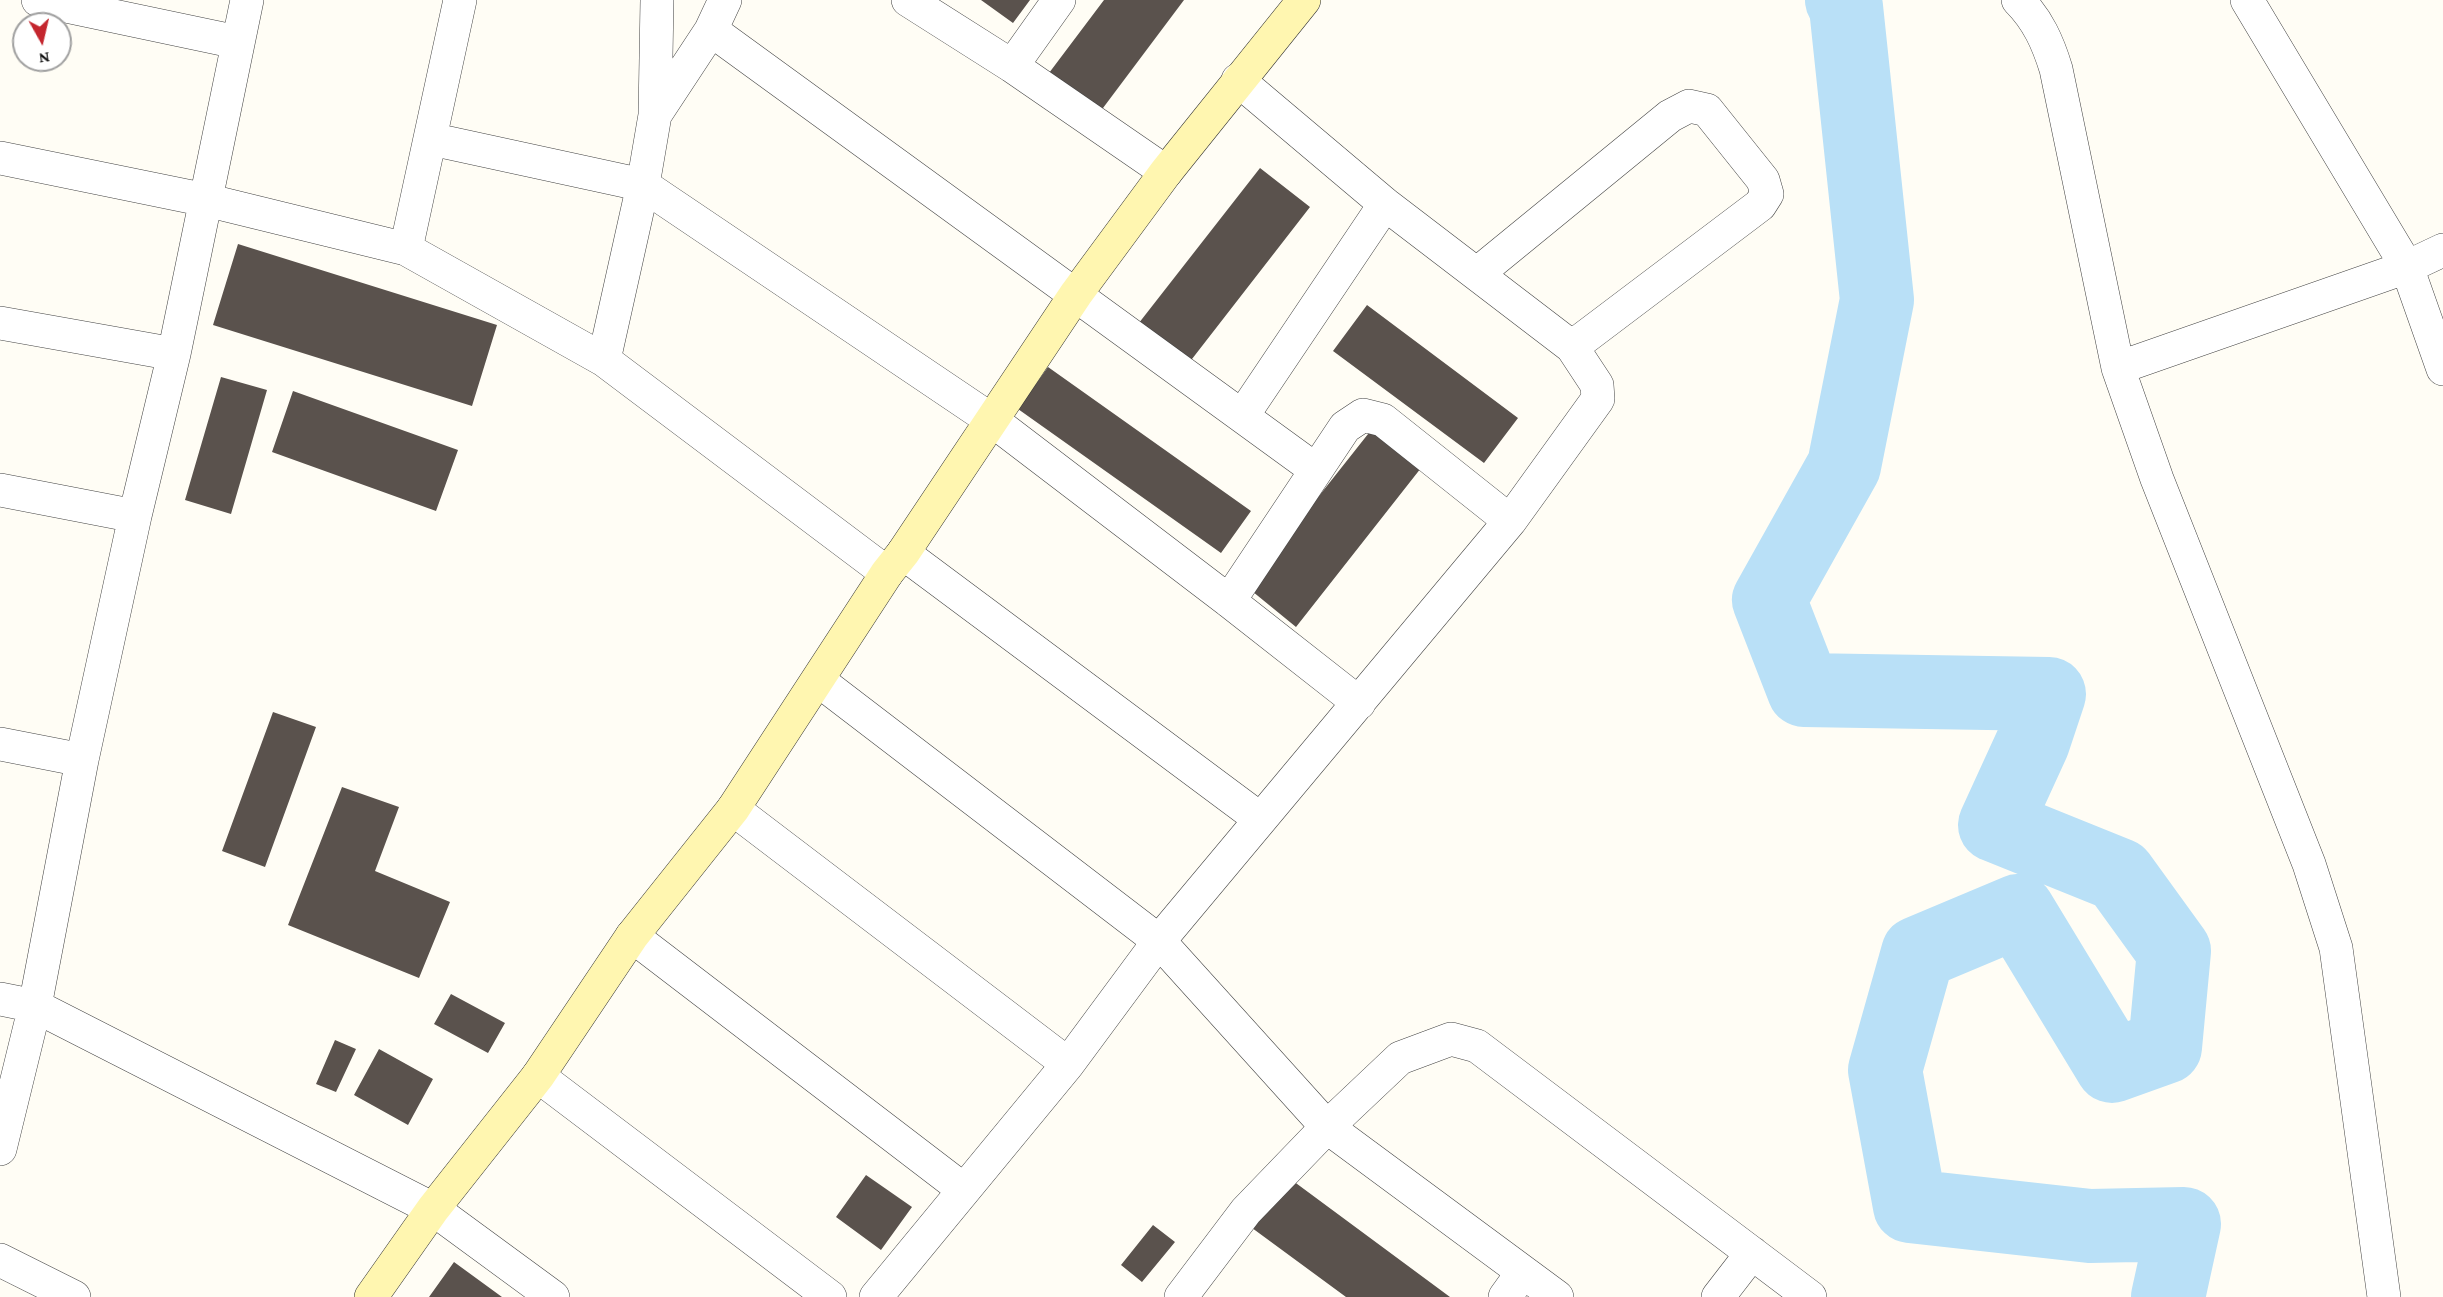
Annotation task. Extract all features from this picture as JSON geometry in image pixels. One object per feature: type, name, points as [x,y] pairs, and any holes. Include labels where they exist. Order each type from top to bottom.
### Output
[{"type":"main road","points":[[371,1297],[433,1209],[538,1076],[632,936],[733,809],[1076,294],[1166,172],[1304,0]]},
{"type":"street","points":[[38,0],[237,42]]},
{"type":"street","points":[[0,1149],[35,1006],[82,760],[135,516],[174,354],[247,0]]},
{"type":"street","points":[[406,249],[460,0]]},
{"type":"street","points":[[604,360],[643,185],[655,115],[657,0]]},
{"type":"street","points":[[655,115],[711,30],[725,0]]},
{"type":"street","points":[[908,0],[1012,66],[1166,172]]},
{"type":"street","points":[[1012,66],[1059,0]]},
{"type":"street","points":[[2018,0],[2032,14],[2050,46],[2118,368],[2157,479],[2309,864],[2336,948],[2384,1297]]},
{"type":"street","points":[[2247,0],[2407,267],[2443,369]]},
{"type":"street","points":[[711,30],[1316,470]]},
{"type":"street","points":[[876,1297],[1068,1064],[1159,941],[1510,521],[1598,399],[1597,386],[1572,347],[1385,204],[1238,80]]},
{"type":"street","points":[[1478,273],[1670,116],[1689,106],[1707,110],[1763,180],[1767,194],[1760,205],[1572,347]]},
{"type":"street","points":[[431,139],[643,185],[993,421],[1359,703]]},
{"type":"street","points":[[0,158],[206,200],[406,249],[604,360],[1260,819]]},
{"type":"street","points":[[1243,415],[1385,204]]},
{"type":"street","points":[[2118,368],[2407,267],[2443,250]]},
{"type":"street","points":[[0,323],[174,354]]},
{"type":"street","points":[[1229,601],[1345,427],[1363,415],[1383,420],[1510,521]]},
{"type":"street","points":[[0,490],[135,516]]},
{"type":"street","points":[[818,680],[1159,941],[1327,1127],[1514,1285],[1557,1297]]},
{"type":"street","points":[[0,744],[82,760]]},
{"type":"street","points":[[733,809],[1068,1064]]},
{"type":"street","points":[[632,936],[964,1190]]},
{"type":"street","points":[[0,999],[35,1006],[433,1209],[553,1297]]},
{"type":"street","points":[[1181,1297],[1246,1210],[1327,1127],[1400,1058],[1451,1039],[1477,1046],[1810,1297]]},
{"type":"street","points":[[538,1076],[830,1297]]},
{"type":"street","points":[[1718,1297],[1752,1253]]},
{"type":"street","points":[[0,1260],[74,1297]]},
{"type":"building","points":[[981,0],[1030,0],[1013,23]]},
{"type":"building","points":[[1104,0],[1184,0],[1097,116],[1046,77]]},
{"type":"building","points":[[1260,168],[1310,207],[1185,368],[1135,328]]},
{"type":"building","points":[[238,244],[497,325],[472,406],[213,325]]},
{"type":"building","points":[[1367,305],[1518,418],[1484,463],[1333,351]]},
{"type":"building","points":[[1048,367],[1251,511],[1221,553],[1018,409]]},
{"type":"building","points":[[221,377],[267,390],[231,514],[185,500]]},
{"type":"building","points":[[293,391],[458,450],[436,511],[272,452]]},
{"type":"building","points":[[1372,429],[1421,468],[1296,627],[1247,587]]},
{"type":"building","points":[[273,712],[316,727],[265,867],[222,851]]},
{"type":"building","points":[[342,787],[399,807],[375,871],[450,902],[419,978],[288,925]]},
{"type":"building","points":[[451,994],[505,1023],[488,1053],[434,1024]]},
{"type":"building","points":[[335,1040],[356,1049],[336,1092],[316,1084]]},
{"type":"building","points":[[379,1049],[433,1079],[408,1125],[354,1095]]},
{"type":"building","points":[[866,1175],[912,1207],[881,1250],[836,1217]]},
{"type":"building","points":[[1285,1175],[1450,1297],[1346,1297],[1248,1225]]},
{"type":"building","points":[[1153,1225],[1175,1242],[1142,1282],[1121,1265]]},
{"type":"building","points":[[454,1262],[502,1297],[429,1297]]},
{"type":"waterway","points":[[1842,0],[1846,7],[1877,300],[1844,466],[1769,600],[1804,690],[2049,694],[2033,742],[1995,825],[2119,875],[2174,951],[2165,1047],[2112,1066],[2018,911],[1918,953],[1885,1070],[1910,1206],[2090,1226],[2184,1224],[2168,1297]]}]
